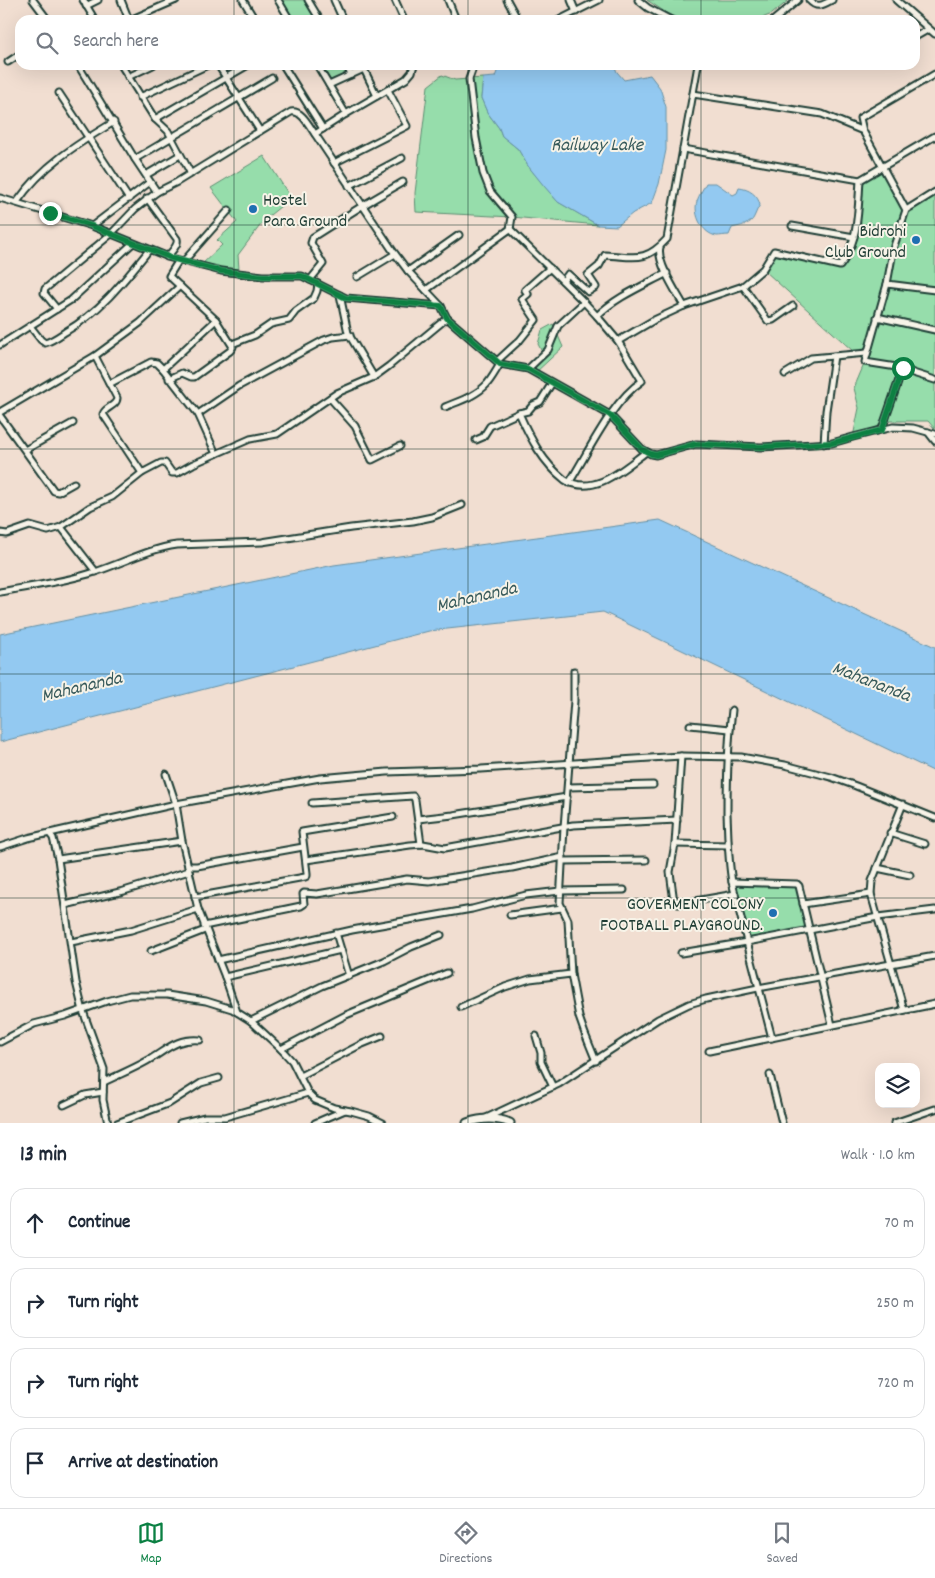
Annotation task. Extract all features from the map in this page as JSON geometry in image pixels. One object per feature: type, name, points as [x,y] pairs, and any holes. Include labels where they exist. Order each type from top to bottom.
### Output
[{"type":"main road","points":[[467,1123],[486,1119],[496,1119],[510,1123]]},
{"type":"street","points":[[33,0],[44,15]]},
{"type":"street","points":[[92,15],[85,3],[98,0]]},
{"type":"street","points":[[121,0],[128,15]]},
{"type":"street","points":[[142,15],[176,0]]},
{"type":"street","points":[[244,0],[252,15]]},
{"type":"street","points":[[278,0],[287,15]]},
{"type":"street","points":[[308,0],[317,15]]},
{"type":"street","points":[[334,0],[341,15]]},
{"type":"street","points":[[395,0],[402,15]]},
{"type":"street","points":[[448,0],[454,15]]},
{"type":"street","points":[[507,0],[515,15]]},
{"type":"street","points":[[571,0],[576,12]]},
{"type":"street","points":[[569,15],[599,0]]},
{"type":"street","points":[[638,0],[661,15]]},
{"type":"street","points":[[780,15],[798,0]]},
{"type":"street","points":[[809,0],[812,4],[819,6],[832,0]]},
{"type":"street","points":[[896,0],[913,15]]},
{"type":"street","points":[[920,21],[935,34]]},
{"type":"street","points":[[920,34],[929,29]]},
{"type":"street","points":[[8,62],[15,57]]},
{"type":"street","points":[[81,70],[157,192]]},
{"type":"street","points":[[124,70],[155,119],[171,137],[191,174]]},
{"type":"street","points":[[128,77],[143,70]]},
{"type":"street","points":[[140,97],[197,70]]},
{"type":"street","points":[[221,70],[260,131]]},
{"type":"street","points":[[155,119],[240,70]]},
{"type":"street","points":[[286,70],[323,129]]},
{"type":"street","points":[[320,70],[346,114]]},
{"type":"street","points":[[348,70],[351,75]]},
{"type":"street","points":[[329,85],[358,70]]},
{"type":"street","points":[[364,70],[377,96]]},
{"type":"street","points":[[315,134],[406,79],[413,70]]},
{"type":"street","points":[[426,290],[510,229],[512,217],[490,191],[483,172],[476,138],[469,79],[472,70]]},
{"type":"street","points":[[563,281],[568,274],[588,292],[596,287],[588,275],[599,266],[605,255],[638,258],[647,256],[666,239],[697,70]]},
{"type":"street","points":[[846,124],[860,118],[935,74]]},
{"type":"street","points":[[135,159],[272,78]]},
{"type":"street","points":[[334,163],[407,126],[388,90]]},
{"type":"street","points":[[59,93],[129,198]]},
{"type":"street","points":[[693,94],[822,114],[864,131]]},
{"type":"street","points":[[57,309],[44,293],[45,289],[111,234],[148,198],[191,174],[291,112],[296,111],[315,134],[395,254],[408,271],[441,306],[447,318],[498,362],[528,369],[610,415],[646,452],[656,455],[696,444],[761,447],[824,444],[882,430],[905,427],[935,434]]},
{"type":"street","points":[[860,118],[864,131],[906,210]]},
{"type":"street","points":[[17,202],[27,187],[63,154],[114,122]]},
{"type":"street","points":[[683,149],[860,180],[935,136]]},
{"type":"street","points":[[146,175],[180,155]]},
{"type":"street","points":[[349,186],[402,158]]},
{"type":"street","points":[[618,340],[684,306],[743,286],[763,269],[774,251],[840,266],[846,258],[856,230],[860,180]]},
{"type":"street","points":[[92,226],[150,182]]},
{"type":"street","points":[[310,280],[323,264],[311,244],[313,237],[403,182]]},
{"type":"street","points":[[935,192],[906,210],[894,246],[887,284],[865,362],[903,368],[935,380]]},
{"type":"street","points":[[0,198],[92,226],[181,261],[221,271],[263,276],[302,276],[346,298],[441,306]]},
{"type":"street","points":[[148,198],[178,242],[167,256]]},
{"type":"street","points":[[170,379],[182,373],[191,377],[194,376],[232,349],[232,344],[216,320],[169,276],[229,210]]},
{"type":"street","points":[[792,226],[854,237]]},
{"type":"street","points":[[510,229],[584,302],[618,340],[642,381],[631,388],[610,415],[569,483]]},
{"type":"street","points":[[408,271],[459,235]]},
{"type":"street","points":[[0,345],[82,291],[133,243]]},
{"type":"street","points":[[660,246],[659,253],[666,273],[684,306]]},
{"type":"street","points":[[30,326],[45,343],[79,324],[95,312],[127,278],[149,250]]},
{"type":"street","points":[[357,277],[395,254]]},
{"type":"street","points":[[445,407],[473,395],[487,384],[498,362],[520,340],[536,320],[522,299],[528,294],[525,290],[550,268]]},
{"type":"street","points":[[596,316],[634,290],[666,273]]},
{"type":"street","points":[[232,344],[255,335],[271,324],[289,320],[296,311],[313,299],[317,292],[318,284]]},
{"type":"street","points":[[887,284],[935,290]]},
{"type":"street","points":[[74,483],[55,492],[0,414],[95,356],[140,323],[180,286]]},
{"type":"street","points":[[743,286],[768,321],[773,320],[793,306]]},
{"type":"street","points":[[340,295],[346,326],[374,377]]},
{"type":"street","points":[[528,369],[548,350],[558,326],[584,302]]},
{"type":"street","points":[[877,317],[935,330]]},
{"type":"street","points":[[0,533],[7,534],[30,526],[48,530],[61,528],[90,507],[117,494],[142,473],[162,462],[172,472],[177,473],[250,439],[277,434],[330,398],[374,377],[447,318]]},
{"type":"street","points":[[162,370],[216,320]]},
{"type":"street","points":[[198,414],[240,386],[324,340],[350,335]]},
{"type":"street","points":[[785,374],[811,358],[868,353]]},
{"type":"street","points":[[95,356],[117,398],[117,401],[104,411],[103,414],[142,473]]},
{"type":"street","points":[[824,444],[826,411],[834,356]]},
{"type":"street","points":[[109,384],[151,362],[157,363],[198,414],[216,454]]},
{"type":"street","points":[[882,430],[903,368]]},
{"type":"street","points":[[476,440],[483,437],[490,426],[528,411],[532,405],[540,402],[552,382]]},
{"type":"street","points":[[330,398],[355,426],[372,460],[400,446]]},
{"type":"street","points":[[519,413],[537,449],[562,478],[569,483],[590,485],[600,483],[646,452]]},
{"type":"street","points":[[26,450],[73,423]]},
{"type":"street","points":[[928,432],[935,441]]},
{"type":"street","points":[[0,592],[96,572],[166,547],[262,542],[351,528],[413,521],[432,517],[462,505]]},
{"type":"street","points":[[61,528],[96,572]]},
{"type":"street","points":[[574,671],[574,701],[560,903],[567,914],[571,974],[579,1017],[596,1061]]},
{"type":"street","points":[[732,710],[728,756],[728,845],[732,882],[772,1038]]},
{"type":"street","points":[[690,725],[730,729]]},
{"type":"street","points":[[681,756],[675,844],[670,872],[675,903],[735,894]]},
{"type":"street","points":[[0,847],[49,833],[176,804],[290,783],[349,775],[569,764],[681,756],[728,756],[770,762],[831,777],[935,818]]},
{"type":"street","points":[[166,774],[176,804],[182,841],[198,909],[237,1012]]},
{"type":"street","points":[[568,787],[653,785]]},
{"type":"street","points":[[312,803],[412,796],[415,800],[421,844]]},
{"type":"street","points":[[418,820],[567,797]]},
{"type":"street","points":[[903,804],[872,881],[871,894],[904,1010]]},
{"type":"street","points":[[195,897],[305,877],[307,875],[306,860],[301,834],[393,817]]},
{"type":"street","points":[[306,860],[421,844],[445,848],[564,826],[677,820]]},
{"type":"street","points":[[49,833],[53,838],[58,859],[76,982],[104,1069],[103,1100],[108,1123]]},
{"type":"street","points":[[890,833],[925,844]]},
{"type":"street","points":[[58,859],[182,841]]},
{"type":"street","points":[[675,844],[728,845]]},
{"type":"street","points":[[65,905],[124,891],[188,868],[303,847]]},
{"type":"street","points":[[151,951],[205,928],[302,906],[304,893],[317,894],[407,879],[429,881],[563,859],[646,860]]},
{"type":"street","points":[[877,868],[910,876]]},
{"type":"street","points":[[732,882],[797,884],[799,886],[832,1025]]},
{"type":"street","points":[[218,960],[336,934],[472,908],[526,895],[560,891],[624,890]]},
{"type":"street","points":[[803,904],[871,894]]},
{"type":"street","points":[[510,915],[562,908]]},
{"type":"street","points":[[71,942],[131,930],[198,909]]},
{"type":"street","points":[[681,953],[810,931],[878,917],[935,910]]},
{"type":"street","points":[[336,934],[349,976]]},
{"type":"street","points":[[251,1021],[322,986],[384,962],[441,935]]},
{"type":"street","points":[[225,977],[340,950]]},
{"type":"street","points":[[486,1119],[553,1087],[596,1061],[658,1018],[678,1008],[706,999],[758,988],[935,956]]},
{"type":"street","points":[[281,1048],[346,1015],[447,973]]},
{"type":"street","points":[[462,1007],[505,987],[530,979],[571,974]]},
{"type":"street","points":[[0,1042],[34,1024],[84,1011],[130,995],[176,996],[206,1002],[237,1012],[251,1021],[281,1048],[292,1061],[308,1093],[315,1100],[328,1106],[369,1116],[383,1123]]},
{"type":"street","points":[[709,1051],[935,1004]]},
{"type":"street","points":[[300,1076],[360,1045],[382,1036]]},
{"type":"street","points":[[536,1036],[541,1053],[541,1062],[553,1087]]},
{"type":"street","points":[[104,1082],[147,1061],[167,1047],[183,1040],[200,1040]]},
{"type":"street","points":[[770,1075],[782,1123]]},
{"type":"street","points":[[117,1123],[170,1103],[195,1085],[219,1078]]},
{"type":"street","points":[[64,1105],[84,1095],[103,1092]]},
{"type":"street","points":[[180,1123],[205,1117],[225,1117],[308,1093]]},
{"type":"street","points":[[894,1123],[935,1109]]},
{"type":"street","points":[[315,1123],[346,1110]]},
{"type":"green space","points":[[278,0],[308,0],[317,15],[287,15]]},
{"type":"green space","points":[[647,0],[789,0],[770,15],[668,14]]},
{"type":"green space","points":[[320,70],[348,70],[350,75],[329,85]]},
{"type":"green space","points":[[442,75],[455,80],[483,78],[481,98],[487,112],[499,128],[502,136],[518,149],[528,166],[558,202],[598,225],[512,217],[416,212],[415,193],[428,86]]},
{"type":"green space","name":"Hostel Para Ground","points":[[264,156],[291,198],[265,219],[238,255],[239,269],[200,266],[222,245],[217,240],[237,222],[211,188]]},
{"type":"green space","points":[[880,168],[906,210],[935,194],[935,429],[928,421],[885,421],[897,384],[881,425],[853,437],[859,408],[854,388],[865,362],[765,271],[774,251],[842,263],[856,230],[860,180]]},
{"type":"green space","points":[[553,324],[563,347],[535,373],[528,369],[542,352],[538,344],[542,330]]},
{"type":"green space","name":"GOVERMENT COLONY FOOTBALL PLAYGROUND.","points":[[734,883],[797,887],[808,930],[748,939]]},
{"type":"water","name":"Railway Lake","points":[[498,70],[616,70],[624,80],[650,75],[660,88],[666,107],[666,150],[659,184],[652,203],[633,213],[617,226],[598,225],[558,202],[528,166],[518,149],[502,136],[499,128],[487,112],[481,98],[483,78],[495,77]]},
{"type":"water","points":[[706,183],[716,183],[733,195],[737,193],[739,188],[752,193],[760,205],[752,220],[744,225],[732,228],[729,235],[717,236],[707,232],[700,223],[696,212],[698,199]]},
{"type":"water","name":"Mahananda","points":[[660,520],[935,647],[935,772],[603,612],[429,631],[0,742],[0,634],[334,565]]},
{"type":"place","name":"Hostel Para Ground","points":[[253,209]]},
{"type":"place","name":"Bidrohi Club Ground","points":[[916,240]]},
{"type":"place","name":"GOVERMENT COLONY FOOTBALL PLAYGROUND.","points":[[773,913]]},
{"type":"route","points":[[50,213],[92,226],[171,258],[221,271],[263,276],[302,276],[346,298],[441,306],[447,318],[500,364],[528,369],[610,415],[642,449],[656,455],[696,444],[761,447],[832,443],[882,430],[903,368]]}]
